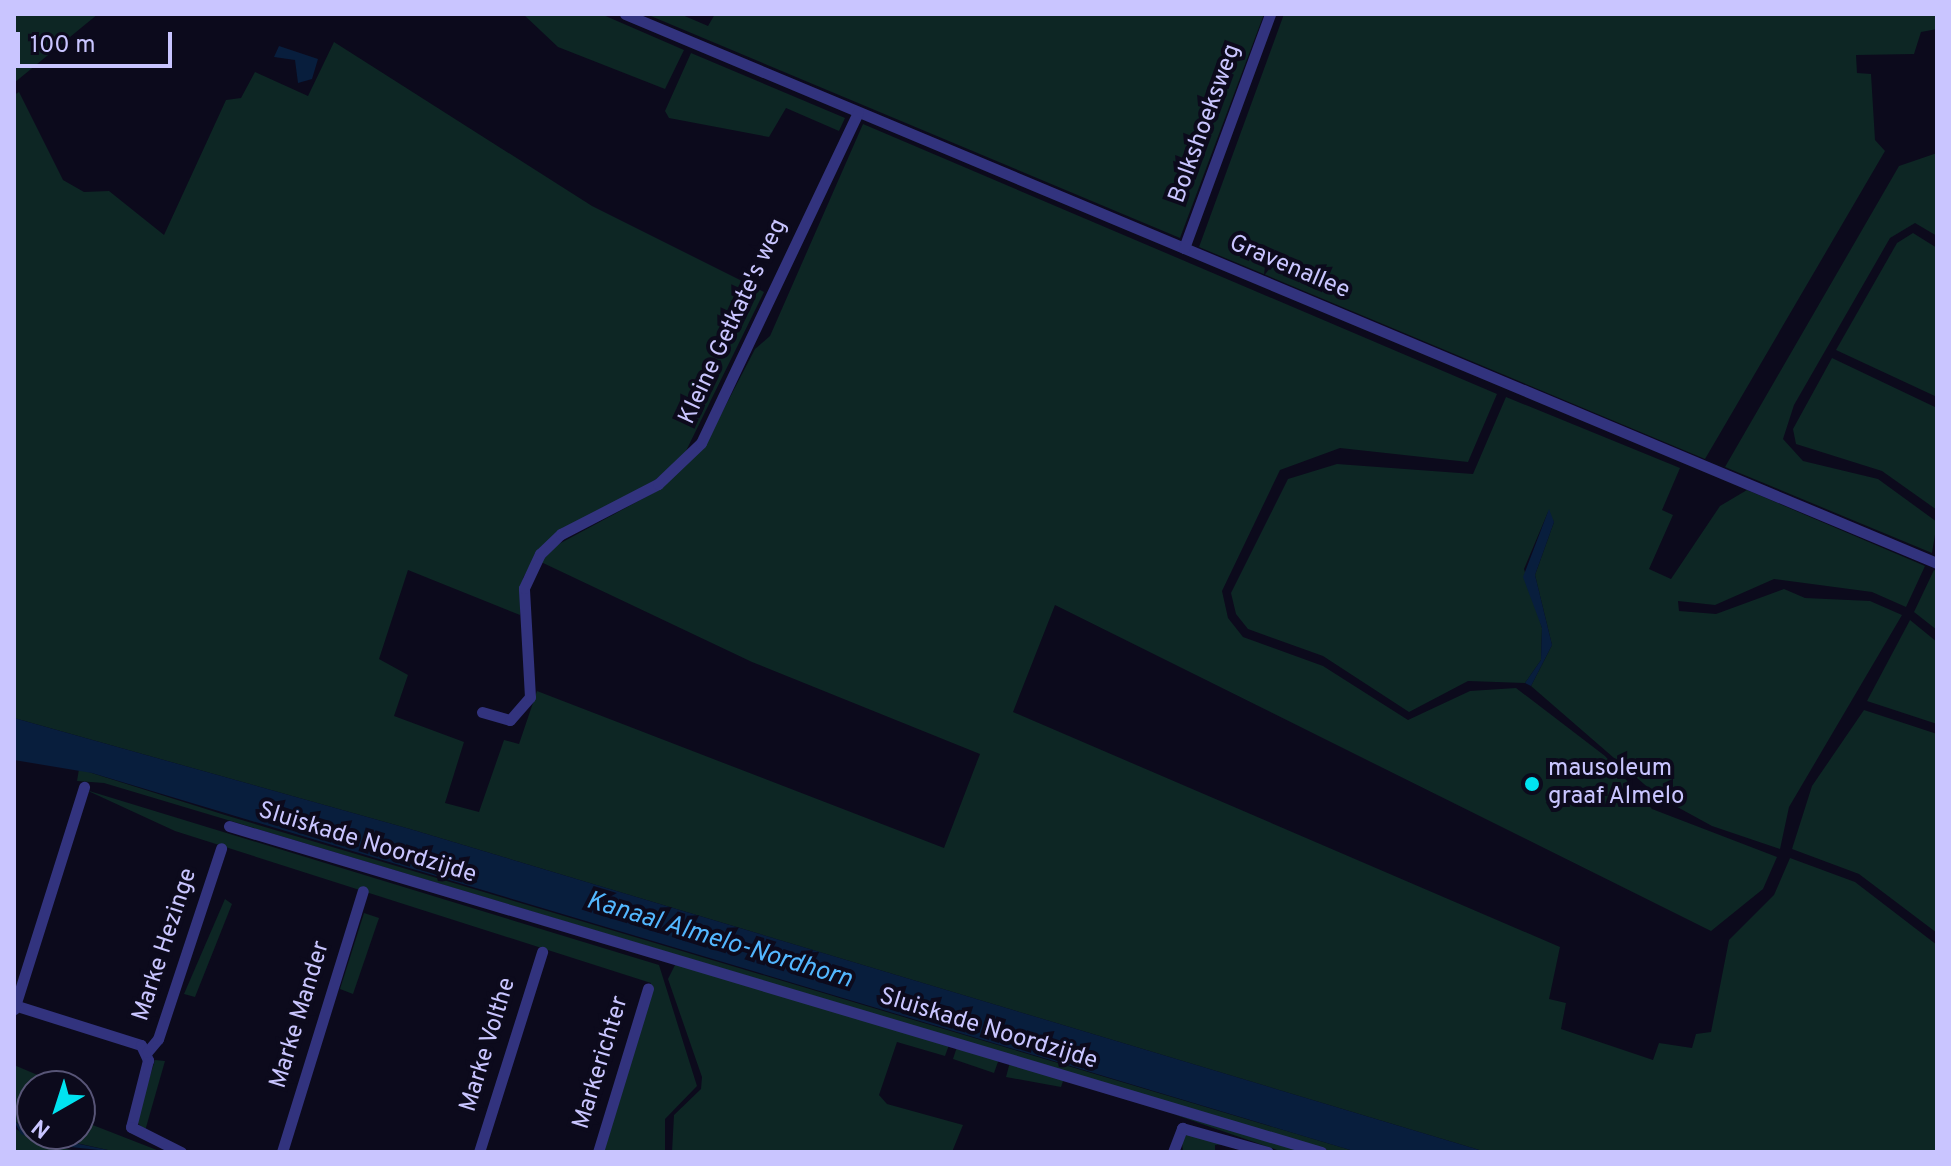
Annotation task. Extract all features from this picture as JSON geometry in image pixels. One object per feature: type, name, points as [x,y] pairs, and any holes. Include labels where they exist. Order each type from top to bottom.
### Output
[{"type":"street","name":"Gravenallee","points":[[625,14],[1937,563]]},
{"type":"street","name":"Bolkshoeksweg","points":[[1184,248],[1270,14]]},
{"type":"street","name":"Kleine Getkate's weg","points":[[482,712],[510,720],[530,697],[524,588],[540,554],[561,534],[658,484],[701,443],[858,112]]},
{"type":"street","points":[[84,787],[14,1007],[147,1052],[131,1127],[181,1152]]},
{"type":"street","name":"Sluiskade Noordzijde","points":[[229,826],[1321,1152]]},
{"type":"street","name":"Marke Hezinge","points":[[147,1052],[158,1039],[221,848]]},
{"type":"street","name":"Marke Mander","points":[[282,1152],[363,891]]},
{"type":"street","name":"Marke Volthe","points":[[479,1152],[542,952]]},
{"type":"street","name":"Markerichter","points":[[598,1152],[648,988]]},
{"type":"street","points":[[1173,1152],[1182,1128],[1268,1152]]},
{"type":"green space","points":[[14,14],[98,14],[14,83]]},
{"type":"green space","points":[[523,14],[601,14],[684,50],[665,89],[558,47]]},
{"type":"green space","points":[[646,14],[680,14],[708,26],[715,14],[1264,14],[1180,238]]},
{"type":"green space","points":[[1284,14],[1937,14],[1937,29],[1921,32],[1914,54],[1856,55],[1857,73],[1871,74],[1875,140],[1885,151],[1705,459],[1199,247]]},
{"type":"green space","points":[[334,42],[592,206],[764,292],[684,455],[654,481],[541,547],[523,578],[520,615],[408,570],[379,659],[408,675],[394,716],[464,742],[445,803],[479,812],[504,740],[519,744],[537,691],[944,848],[980,754],[752,662],[541,562],[557,545],[657,491],[704,447],[755,349],[770,336],[863,124],[1497,394],[1468,462],[1340,448],[1280,470],[1222,591],[1228,618],[1243,637],[1323,666],[1408,720],[1470,691],[1516,688],[1605,756],[1652,809],[1777,857],[1763,889],[1711,931],[1055,605],[1013,712],[1560,947],[1549,999],[1566,1003],[1561,1029],[1653,1060],[1659,1043],[1692,1048],[1696,1034],[1711,1032],[1729,940],[1774,895],[1790,858],[1855,882],[1937,945],[1937,1152],[1486,1152],[410,829],[14,718],[14,95],[19,92],[63,180],[84,192],[109,191],[164,235],[226,100],[241,98],[255,72],[308,96]]},
{"type":"green space","points":[[691,53],[845,118],[839,131],[786,108],[769,137],[669,118],[665,111]]},
{"type":"green space","points":[[1937,153],[1937,236],[1915,223],[1890,238],[1794,405],[1783,439],[1803,461],[1878,479],[1937,522],[1932,553],[1725,467],[1899,166]]},
{"type":"green space","points":[[1913,233],[1937,248],[1937,397],[1836,350],[1897,243]]},
{"type":"green space","points":[[1832,358],[1937,408],[1937,510],[1882,471],[1796,444],[1793,429]]},
{"type":"green space","points":[[1506,397],[1680,468],[1662,510],[1673,515],[1649,569],[1671,579],[1720,506],[1747,490],[1925,566],[1906,607],[1872,592],[1774,579],[1715,605],[1678,601],[1679,611],[1716,614],[1784,589],[1805,598],[1870,601],[1902,615],[1789,807],[1780,849],[1712,826],[1659,797],[1531,686],[1552,645],[1535,575],[1554,522],[1548,512],[1524,569],[1542,628],[1541,660],[1525,683],[1468,681],[1409,712],[1323,656],[1248,629],[1236,614],[1231,593],[1288,479],[1337,464],[1473,474]]},
{"type":"green space","points":[[1934,570],[1937,571],[1937,630],[1914,612]]},
{"type":"green space","points":[[1910,620],[1937,642],[1937,724],[1867,701]]},
{"type":"green space","points":[[1864,710],[1937,734],[1937,933],[1859,874],[1792,849],[1812,786]]},
{"type":"green space","points":[[79,769],[1357,1152],[1334,1152],[104,783],[77,781]]},
{"type":"green space","points":[[86,790],[659,965],[697,1086],[665,1119],[665,1152],[603,1152],[651,983],[175,831]]},
{"type":"green space","points":[[225,899],[232,904],[195,997],[184,994]]},
{"type":"green space","points":[[364,913],[379,918],[353,994],[340,989]]},
{"type":"green space","points":[[676,963],[949,1045],[945,1056],[897,1042],[879,1095],[887,1104],[963,1125],[952,1152],[672,1152],[674,1115],[701,1089],[702,1077],[668,979]]},
{"type":"green space","points":[[957,1047],[999,1059],[994,1073],[953,1059]]},
{"type":"green space","points":[[155,1060],[165,1061],[145,1131],[136,1121]]},
{"type":"green space","points":[[1010,1062],[1064,1078],[1061,1087],[1006,1077]]},
{"type":"green space","points":[[14,1065],[26,1070],[16,1070],[14,1121]]},
{"type":"green space","points":[[1173,1114],[1308,1152],[1283,1152]]},
{"type":"green space","points":[[96,1126],[162,1152],[117,1152],[96,1147]]},
{"type":"green space","points":[[14,1128],[16,1150],[82,1152],[14,1152]]},
{"type":"green space","points":[[1181,1133],[1226,1144],[1215,1145],[1215,1152],[1183,1152]]},
{"type":"water","points":[[279,46],[318,59],[312,79],[298,83],[295,60],[274,57]]},
{"type":"water","points":[[1549,509],[1554,522],[1535,575],[1552,645],[1531,686],[1525,683],[1541,660],[1542,628],[1523,577]]},
{"type":"water","name":"Kanaal Almelo-Nordhorn","points":[[14,718],[410,829],[1486,1152],[1357,1152],[92,773],[14,760]]},
{"type":"place","name":"mausoleum graaf Almelo","points":[[1532,784]]}]
